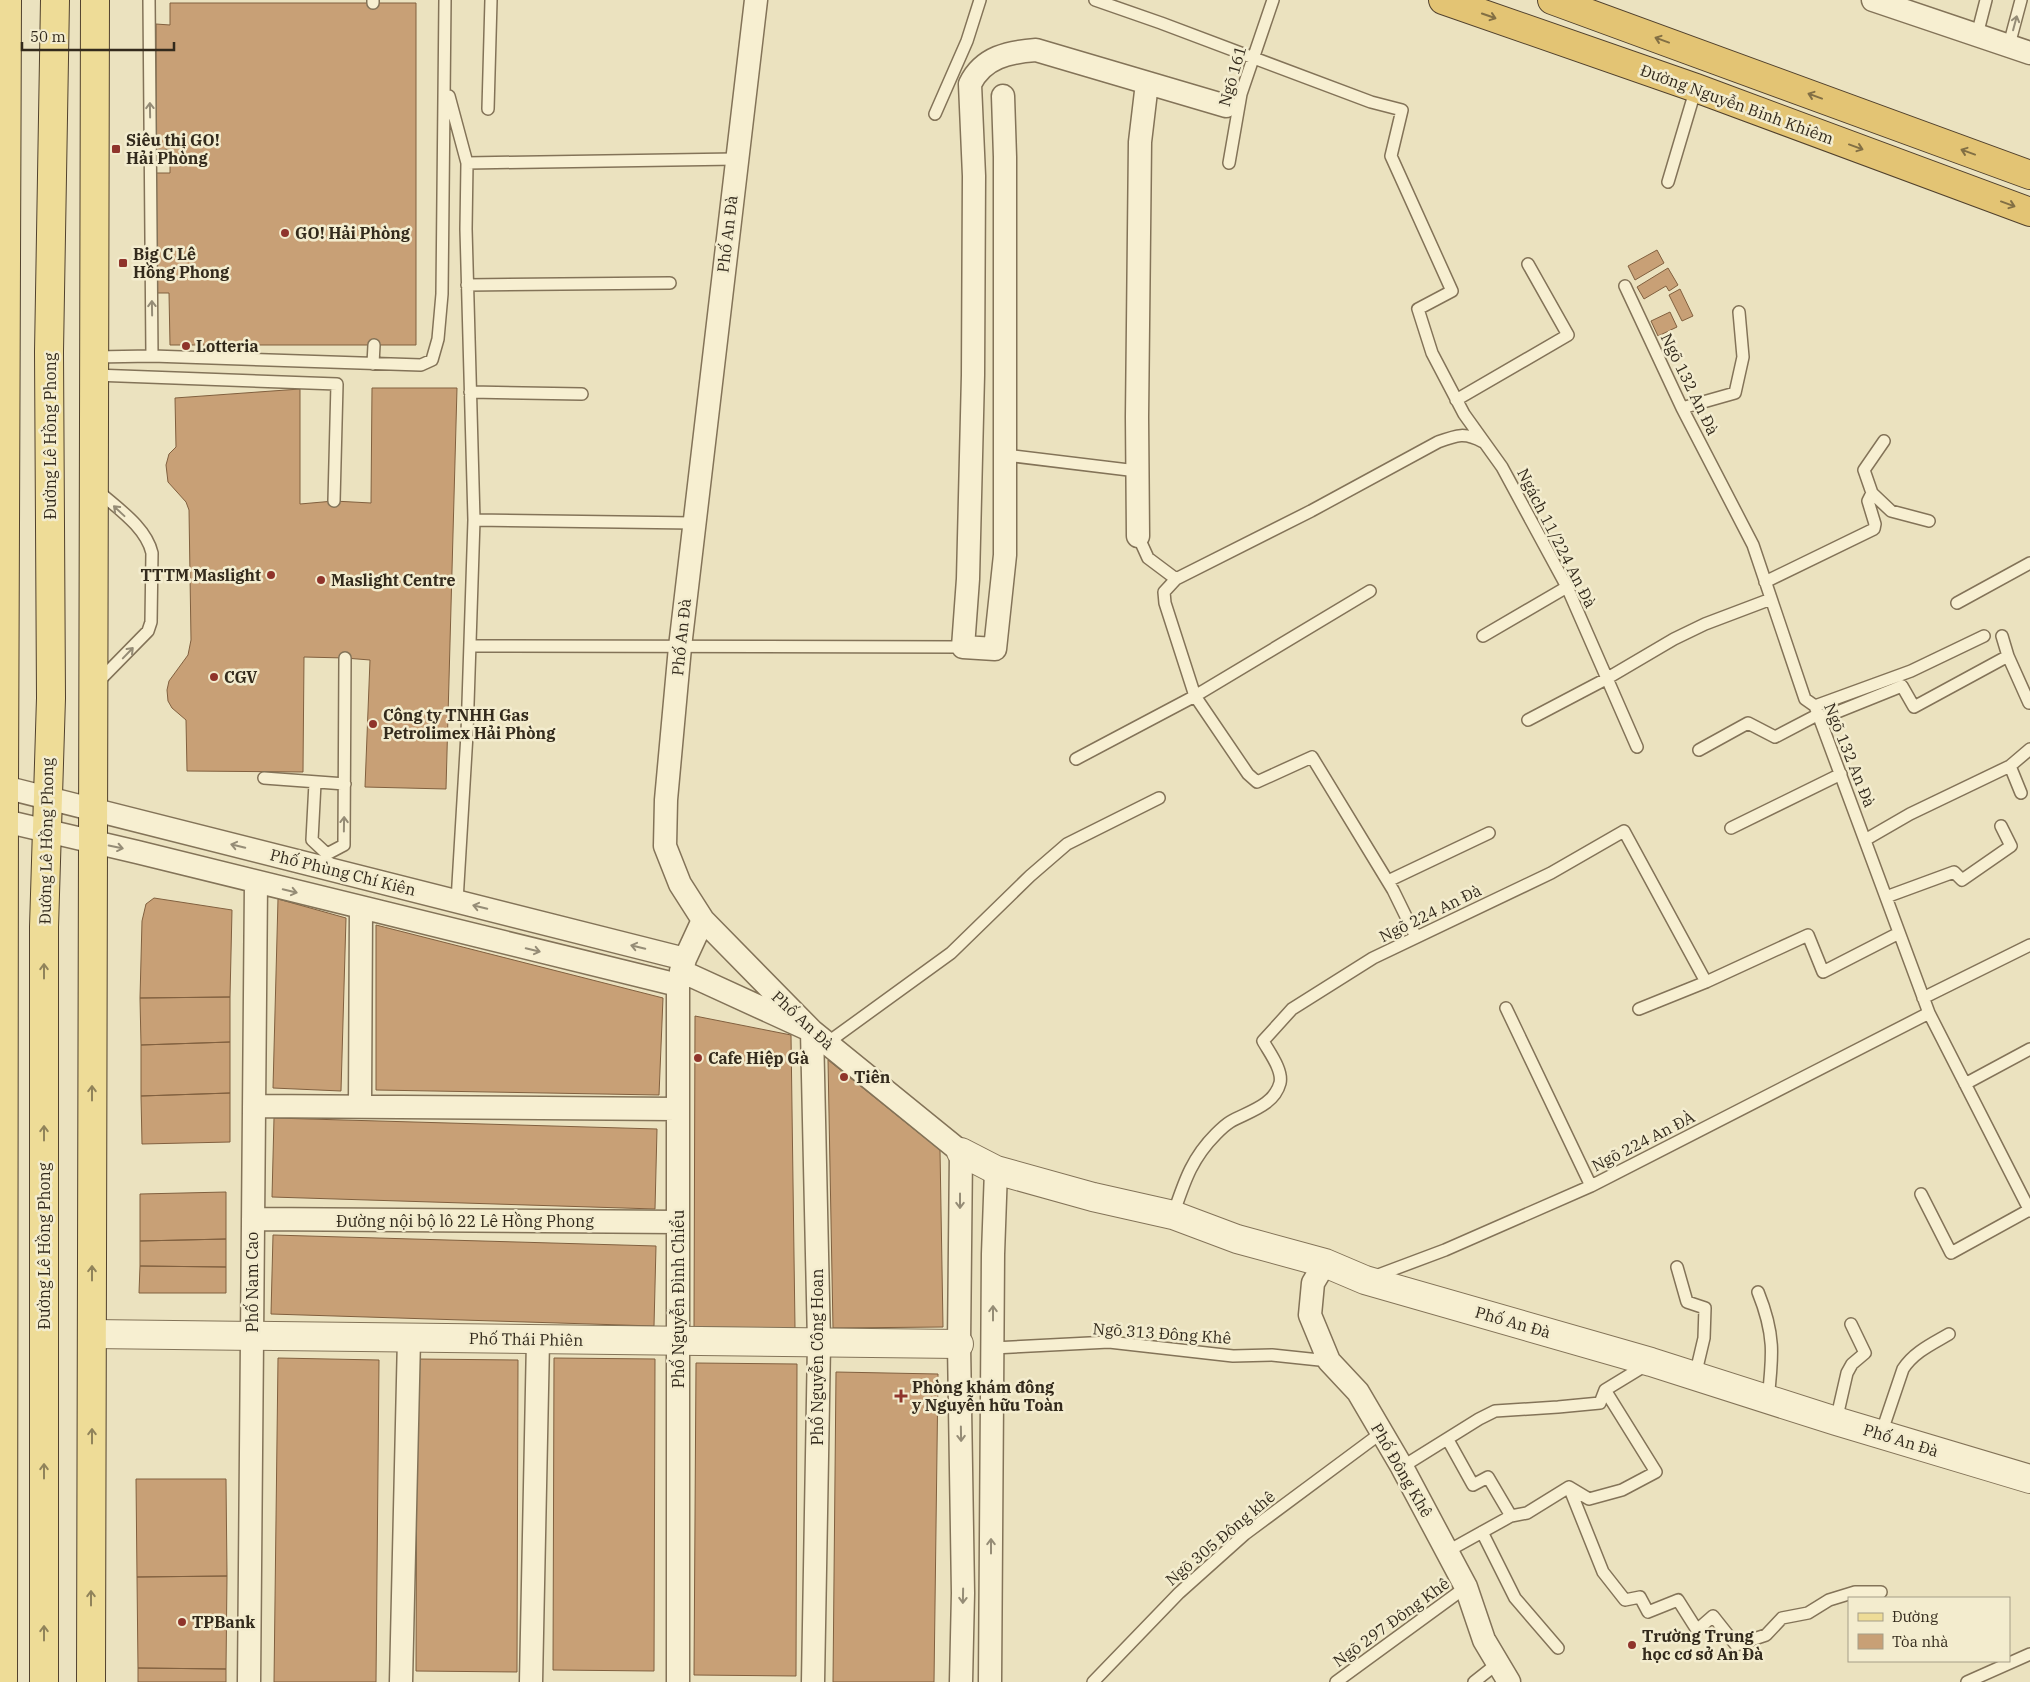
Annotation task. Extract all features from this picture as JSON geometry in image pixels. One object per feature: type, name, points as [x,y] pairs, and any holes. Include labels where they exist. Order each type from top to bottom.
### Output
[{"type":"highway","name":"Đường Nguyễn Bỉnh Khiêm","points":[[1443,0],[1696,88],[2030,212]]},
{"type":"highway","points":[[1552,0],[2030,175]]},
{"type":"main road","points":[[2,1682],[2,786],[7,0]]},
{"type":"main road","name":"Đường Lê Hồng Phong","points":[[44,1682],[44,927],[51,698],[49,352],[55,0]]},
{"type":"main road","points":[[91,1682],[95,0]]},
{"type":"street","name":"Phố An Đà","points":[[756,0],[693,523],[666,800],[666,846],[680,884],[703,920],[820,1037],[960,1152],[996,1170],[1093,1197],[1173,1214],[1237,1239],[1325,1263],[1365,1280],[1651,1362],[1836,1421],[2030,1479]]},
{"type":"street","points":[[1872,0],[2030,53]]},
{"type":"street","points":[[1003,96],[1005,157],[1005,555],[995,649],[963,647],[968,579],[973,375],[974,176],[970,84],[978,72],[994,59],[1016,52],[1036,50],[1226,106]]},
{"type":"street","points":[[1138,536],[1140,142],[1147,83]]},
{"type":"street","name":"Phố Phùng Chí Kiên","points":[[2,786],[332,865],[457,901],[681,972]]},
{"type":"street","name":"Phố Phùng Chí Kiên","points":[[2,821],[46,830],[351,905],[681,972]]},
{"type":"street","points":[[332,865],[351,905],[360,1106]]},
{"type":"street","name":"Phố Nam Cao","points":[[249,1682],[256,882]]},
{"type":"street","name":"Phố Nguyễn Đình Chiểu","points":[[678,1682],[678,1222],[676,1109],[681,972],[703,920]]},
{"type":"street","points":[[681,972],[820,1037]]},
{"type":"street","name":"Phố Nguyễn Công Hoan","points":[[813,1682],[820,1343],[820,1037]]},
{"type":"street","points":[[254,1106],[676,1109]]},
{"type":"street","points":[[960,1152],[959,1344],[963,1593],[961,1682]]},
{"type":"street","points":[[990,1682],[996,1170]]},
{"type":"street","name":"Đường nội bộ lô 22 Lê Hồng Phong","points":[[253,1219],[678,1222]]},
{"type":"street","name":"Phố Đông Khê","points":[[1325,1263],[1314,1283],[1310,1315],[1329,1361],[1358,1392],[1402,1467],[1448,1551],[1466,1588],[1484,1640],[1504,1673]]},
{"type":"street","name":"Phố Thái Phiên","points":[[92,1334],[959,1344]]},
{"type":"street","points":[[401,1682],[409,1338]]},
{"type":"street","points":[[531,1682],[538,1340]]},
{"type":"lane","points":[[149,0],[152,356]]},
{"type":"lane","points":[[94,366],[152,356],[373,364],[421,365],[428,363],[433,356],[438,339],[442,294],[445,0]]},
{"type":"lane","points":[[488,108],[491,0]]},
{"type":"lane","points":[[935,114],[967,41],[980,0]]},
{"type":"lane","points":[[1095,0],[1254,58]]},
{"type":"lane","name":"Ngõ 161","points":[[1229,163],[1242,94],[1273,0]]},
{"type":"lane","points":[[1977,35],[1986,0]]},
{"type":"lane","points":[[2009,45],[2021,0]]},
{"type":"lane","name":"Ngách 11/224 An Đà","points":[[1254,58],[1371,102],[1402,110],[1391,156],[1452,292],[1418,309],[1432,353],[1464,414],[1502,467],[1567,587],[1637,747]]},
{"type":"lane","points":[[445,83],[467,163],[467,285],[474,520],[468,734],[457,901]]},
{"type":"lane","points":[[1668,182],[1696,88]]},
{"type":"lane","points":[[467,163],[736,158]]},
{"type":"lane","points":[[1456,400],[1568,335],[1528,264]]},
{"type":"lane","points":[[467,285],[670,283]]},
{"type":"lane","name":"Ngõ 132 An Đà","points":[[1625,286],[1682,408],[1753,545],[1806,699],[1818,713],[1929,1013],[2030,1211]]},
{"type":"lane","points":[[1682,408],[1735,393],[1743,357],[1740,312]]},
{"type":"lane","points":[[373,364],[374,345]]},
{"type":"lane","points":[[94,366],[337,384],[334,502]]},
{"type":"lane","points":[[470,392],[582,394]]},
{"type":"lane","points":[[1416,937],[1388,882],[1312,757],[1257,782],[1248,774],[1195,696],[1165,603],[1164,592],[1176,579],[1311,511],[1438,442],[1456,435],[1472,436],[1485,443]]},
{"type":"lane","points":[[1884,441],[1864,470],[1872,493],[1891,511],[1930,521]]},
{"type":"lane","points":[[1005,455],[1137,470]]},
{"type":"lane","points":[[93,687],[148,631],[151,622],[152,553],[142,531],[94,487]]},
{"type":"lane","points":[[1765,582],[1874,529],[1876,524],[1868,501],[1872,493]]},
{"type":"lane","points":[[474,520],[693,523]]},
{"type":"lane","points":[[1138,536],[1148,558],[1176,579]]},
{"type":"lane","points":[[1957,603],[2030,563]]},
{"type":"lane","points":[[1483,636],[1567,587]]},
{"type":"lane","points":[[1076,759],[1195,696],[1370,591]]},
{"type":"lane","points":[[1528,720],[1606,679],[1674,639],[1705,624],[1771,599]]},
{"type":"lane","points":[[1699,750],[1748,722],[1775,737],[1818,713],[1984,636]]},
{"type":"lane","points":[[2002,636],[2008,656],[2029,703]]},
{"type":"lane","points":[[470,646],[963,647]]},
{"type":"lane","points":[[1818,713],[1902,686],[1914,707],[2008,656]]},
{"type":"lane","points":[[315,783],[312,840],[332,865],[344,845],[346,658]]},
{"type":"lane","points":[[1866,840],[1910,814],[2010,766],[2030,749]]},
{"type":"lane","points":[[2010,766],[2020,794]]},
{"type":"lane","points":[[1731,828],[1841,774]]},
{"type":"lane","points":[[264,778],[345,784]]},
{"type":"lane","points":[[820,1037],[951,953],[1030,876],[1067,844],[1159,798]]},
{"type":"lane","points":[[1886,897],[1954,872],[1962,880],[2011,846],[2001,826]]},
{"type":"lane","name":"Ngõ 224 An Đà","points":[[1173,1214],[1189,1168],[1209,1142],[1229,1122],[1253,1111],[1266,1102],[1276,1091],[1280,1081],[1278,1068],[1263,1041],[1292,1009],[1373,958],[1551,873],[1624,831],[1706,982]]},
{"type":"lane","points":[[1388,882],[1489,833]]},
{"type":"lane","points":[[1639,1009],[1706,982],[1808,935],[1823,972],[1899,933]]},
{"type":"lane","points":[[1923,998],[2030,945]]},
{"type":"lane","points":[[1506,1008],[1591,1186]]},
{"type":"lane","name":"Ngõ 224 An ĐÀ","points":[[1365,1280],[1445,1250],[1591,1186],[1929,1013]]},
{"type":"lane","points":[[1965,1084],[2030,1050]]},
{"type":"lane","points":[[1922,1194],[1951,1253],[2030,1211]]},
{"type":"lane","points":[[1677,1267],[1688,1302],[1704,1308],[1704,1338],[1696,1376]]},
{"type":"lane","points":[[1758,1292],[1767,1314],[1771,1335],[1773,1357],[1768,1399]]},
{"type":"lane","points":[[1836,1421],[1841,1394],[1848,1373],[1852,1364],[1865,1353],[1851,1324]]},
{"type":"lane","points":[[1881,1434],[1903,1369],[1909,1360],[1949,1334]]},
{"type":"lane","name":"Ngõ 313 Đông Khê","points":[[993,1348],[1109,1342],[1233,1356],[1272,1355],[1329,1361]]},
{"type":"lane","points":[[1402,1467],[1448,1440],[1478,1419],[1496,1411],[1600,1403],[1605,1390],[1651,1362]]},
{"type":"lane","points":[[1569,1487],[1589,1499],[1622,1490],[1656,1472],[1605,1390]]},
{"type":"lane","name":"Ngõ 305 Đông khê","points":[[1093,1682],[1179,1593],[1245,1534],[1381,1433]]},
{"type":"lane","points":[[1448,1440],[1473,1485],[1488,1477],[1511,1516]]},
{"type":"lane","points":[[1448,1551],[1511,1516],[1527,1513],[1569,1487]]},
{"type":"lane","points":[[1569,1487],[1603,1572],[1625,1600],[1640,1598],[1648,1612],[1678,1600],[1698,1630],[1713,1616],[1736,1645],[1766,1635],[1782,1618],[1808,1613],[1829,1600],[1855,1592],[1881,1592]]},
{"type":"lane","points":[[1482,1532],[1515,1598],[1558,1648]]},
{"type":"lane","name":"Ngõ 297 Đông Khê","points":[[1336,1682],[1466,1588]]},
{"type":"lane","points":[[1968,1682],[2030,1654]]},
{"type":"lane","points":[[1474,1682],[1504,1673]]},
{"type":"building","name":"GO! Hải Phòng","points":[[170,3],[416,3],[416,345],[170,345],[169,293],[155,293],[155,173],[170,173],[170,149],[156,150],[156,24],[170,25]]},
{"type":"building","points":[[1657,250],[1664,263],[1635,280],[1628,266]]},
{"type":"building","points":[[1668,268],[1678,285],[1669,291],[1666,286],[1644,299],[1637,287]]},
{"type":"building","points":[[1680,289],[1693,316],[1682,321],[1669,295]]},
{"type":"building","points":[[1670,312],[1677,327],[1658,336],[1651,321]]},
{"type":"building","name":"Maslight Centre","points":[[372,388],[457,388],[446,789],[365,787],[370,660],[345,658],[304,657],[303,772],[187,771],[186,720],[172,708],[168,701],[167,690],[169,681],[188,655],[191,640],[189,510],[186,502],[168,482],[166,465],[169,454],[176,447],[175,398],[300,389],[300,504],[334,501],[371,503]]},
{"type":"building","points":[[154,898],[232,910],[230,997],[140,998],[142,921],[146,904]]},
{"type":"building","points":[[278,899],[346,918],[341,1091],[273,1088]]},
{"type":"building","points":[[376,925],[663,998],[659,1095],[376,1090]]},
{"type":"building","points":[[230,997],[230,1042],[141,1045],[140,998]]},
{"type":"building","points":[[695,1016],[791,1035],[795,1328],[694,1327]]},
{"type":"building","points":[[230,1042],[230,1093],[141,1096],[141,1045]]},
{"type":"building","points":[[828,1060],[940,1150],[943,1327],[833,1328]]},
{"type":"building","points":[[230,1093],[230,1142],[142,1144],[141,1096]]},
{"type":"building","points":[[274,1118],[657,1129],[655,1209],[272,1197]]},
{"type":"building","points":[[226,1192],[226,1239],[140,1241],[140,1194]]},
{"type":"building","points":[[273,1235],[656,1246],[654,1326],[271,1314]]},
{"type":"building","points":[[226,1239],[226,1267],[140,1266],[140,1241]]},
{"type":"building","points":[[140,1266],[226,1267],[226,1293],[139,1293]]},
{"type":"building","points":[[278,1358],[379,1360],[376,1682],[274,1682]]},
{"type":"building","points":[[554,1358],[655,1359],[654,1671],[553,1670]]},
{"type":"building","points":[[417,1359],[518,1360],[517,1672],[416,1671]]},
{"type":"building","points":[[696,1363],[797,1364],[796,1676],[694,1675]]},
{"type":"building","points":[[836,1372],[938,1374],[934,1682],[833,1682]]},
{"type":"building","points":[[136,1479],[226,1479],[227,1576],[137,1577]]},
{"type":"building","name":"TPBank","points":[[227,1576],[226,1669],[138,1668],[137,1577]]},
{"type":"building","points":[[138,1668],[226,1669],[226,1682],[138,1682]]},
{"type":"place","name":"Siêu thị GO! Hải Phòng","points":[[116,149]]},
{"type":"place","name":"GO! Hải Phòng","points":[[285,233]]},
{"type":"place","name":"Big C Lê Hồng Phong","points":[[123,263]]},
{"type":"place","name":"Lotteria","points":[[186,346]]},
{"type":"place","name":"TTTM Maslight","points":[[271,575]]},
{"type":"place","name":"Maslight Centre","points":[[321,580]]},
{"type":"place","name":"CGV","points":[[214,677]]},
{"type":"place","name":"Công ty TNHH Gas Petrolimex Hải Phòng","points":[[373,724]]},
{"type":"place","name":"Cafe Hiệp Gà","points":[[698,1058]]},
{"type":"place","name":"Tiên","points":[[844,1077]]},
{"type":"place","name":"Phòng khám đông y Nguyễn hữu Toàn","points":[[901,1396]]},
{"type":"place","name":"TPBank","points":[[182,1622]]},
{"type":"place","name":"Trường Trung học cơ sở An Đà","points":[[1632,1645]]}]
